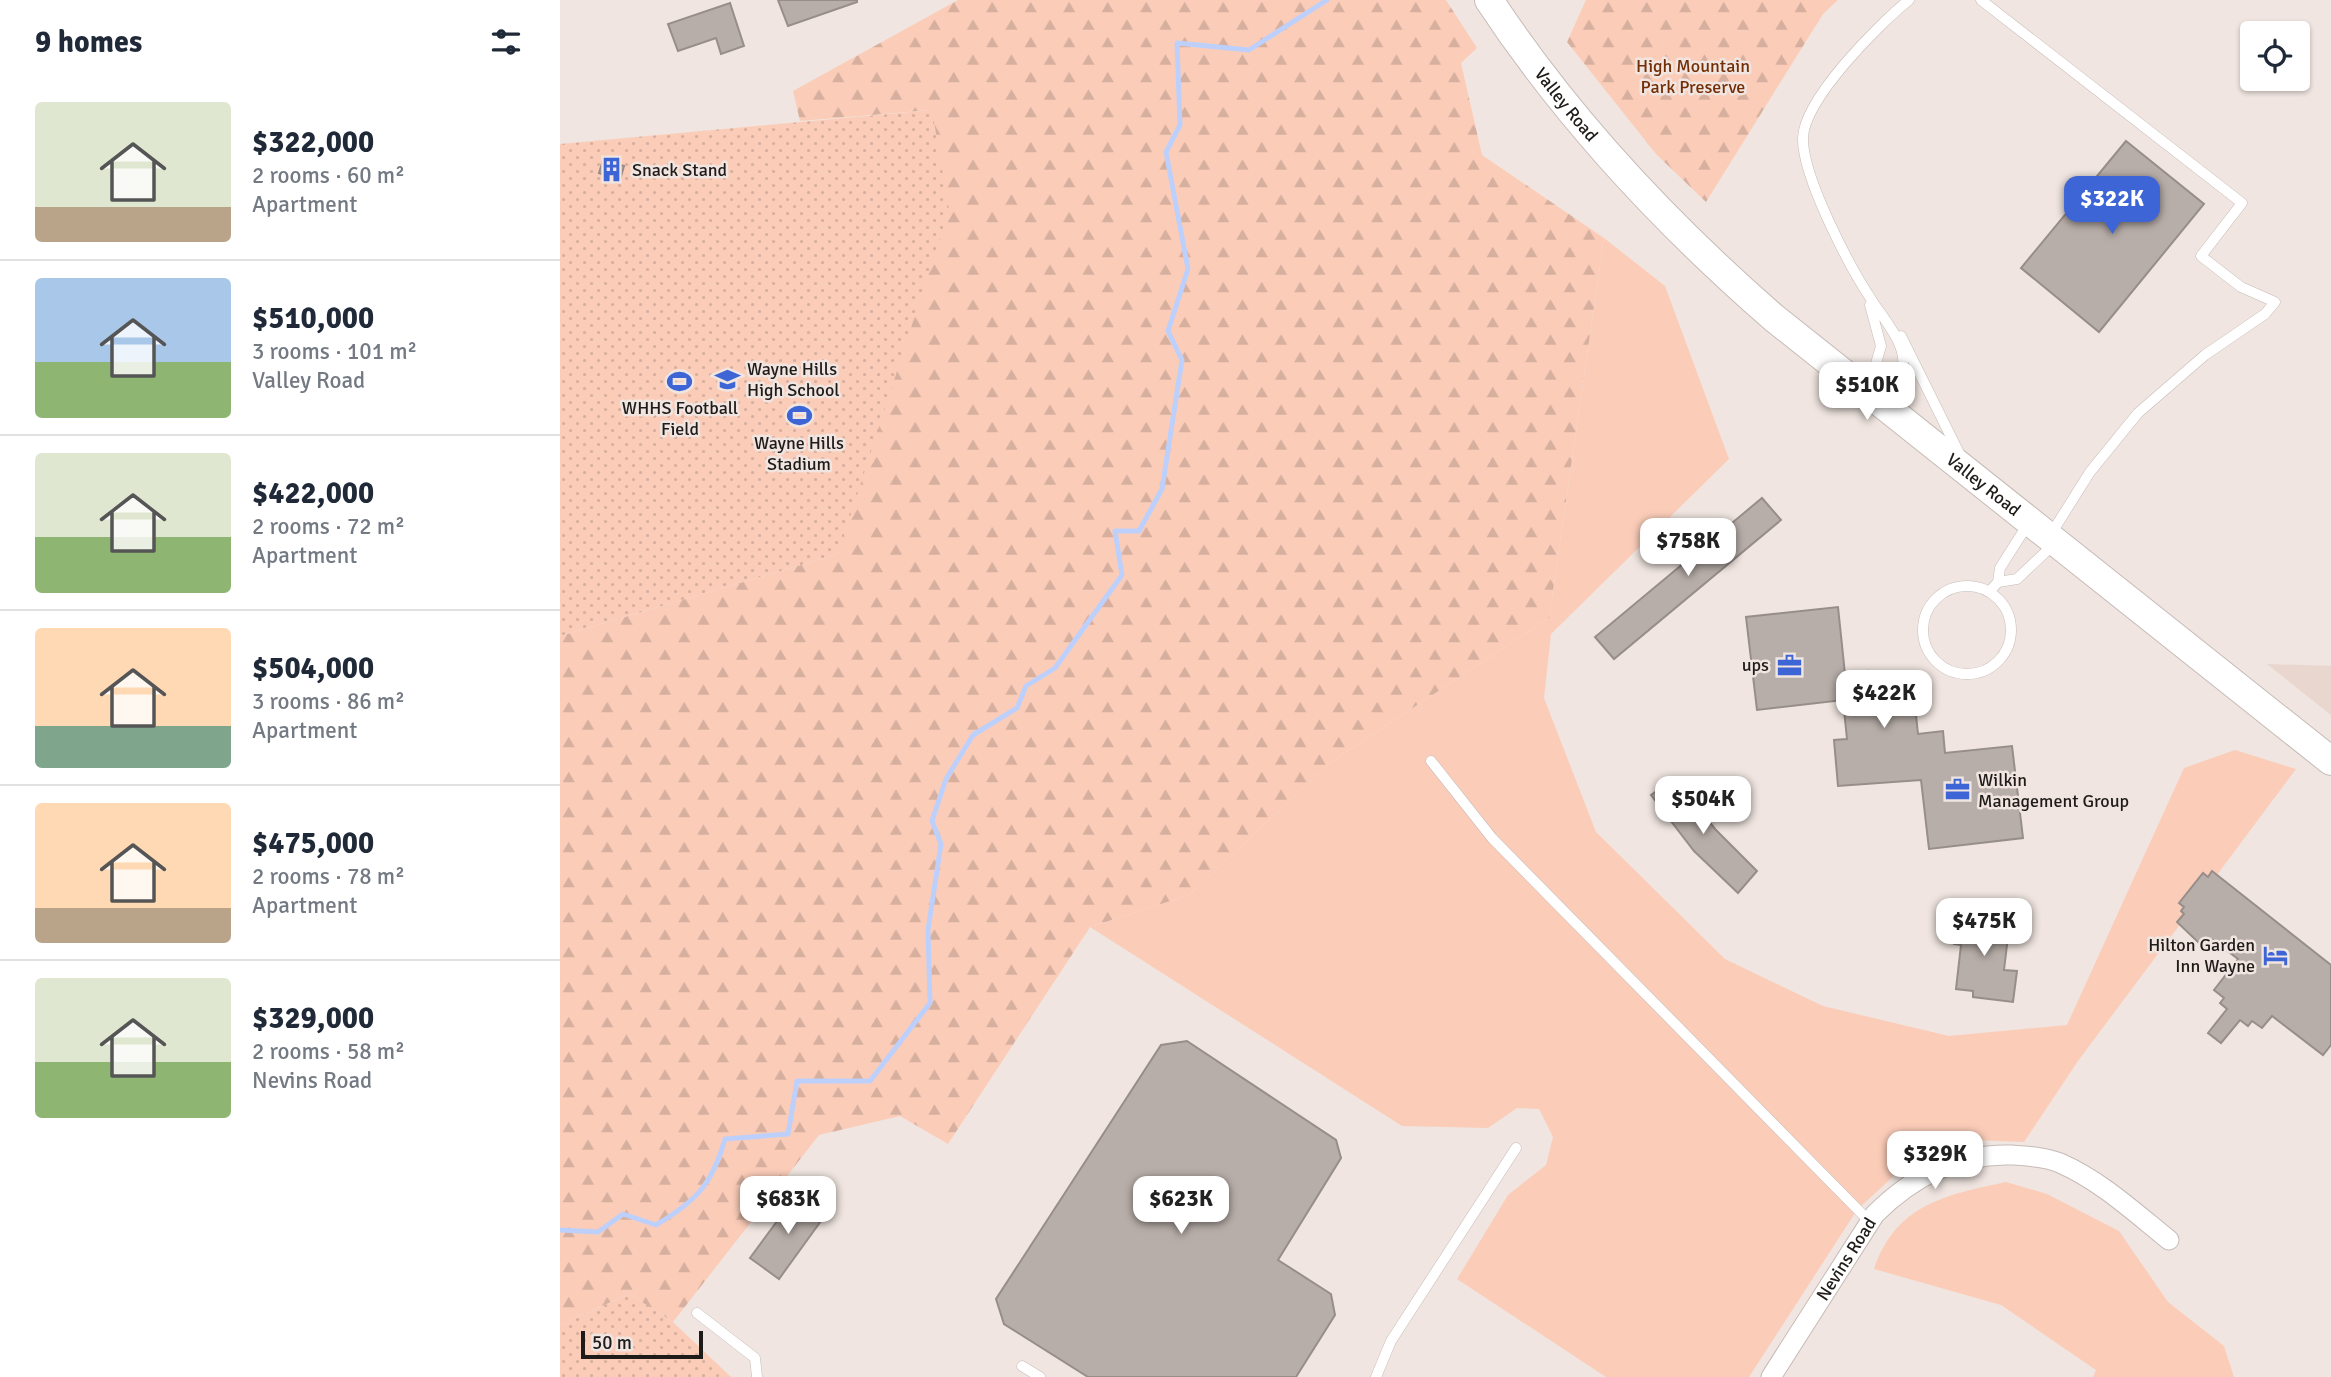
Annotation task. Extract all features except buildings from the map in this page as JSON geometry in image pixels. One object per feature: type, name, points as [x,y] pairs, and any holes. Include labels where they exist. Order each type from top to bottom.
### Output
[{"type":"main road","name":"Valley Road","points":[[1489,0],[1578,120],[1661,215],[1774,318],[2331,761]]},
{"type":"street","name":"Nevins Road","points":[[1771,1377],[1870,1222],[1896,1192],[1927,1172],[1959,1160],[1996,1154],[2057,1162],[2096,1182],[2169,1240]]},
{"type":"lane","points":[[1876,397],[1901,374],[1902,354],[1849,262],[1811,174],[1803,137],[1819,97],[1861,45],[1909,0]]},
{"type":"lane","points":[[1980,0],[2242,203],[2201,256],[2241,287],[2275,302],[2265,314],[2205,355],[2138,413],[2090,472],[2017,579],[1998,582]]},
{"type":"lane","points":[[1868,295],[1881,346],[1876,397]]},
{"type":"lane","points":[[1868,295],[1899,333],[1967,471]]},
{"type":"lane","points":[[1990,592],[1998,582],[2000,568],[2046,533]]},
{"type":"lane","points":[[1973,586],[1990,592],[2001,603],[2009,618],[2010,637],[2003,653],[1997,662],[1977,674],[1946,671],[1934,661],[1926,646],[1924,626],[1927,611],[1949,589],[1973,586]]},
{"type":"lane","points":[[1431,761],[1502,848],[1870,1222]]},
{"type":"lane","points":[[1376,1377],[1391,1341],[1516,1148]]},
{"type":"lane","points":[[697,1313],[755,1358],[757,1377]]},
{"type":"lane","points":[[1022,1366],[1040,1377]]},
{"type":"shaded area","points":[[2267,664],[2331,666],[2331,715]]},
{"type":"green space","points":[[958,0],[1446,0],[1477,48],[1461,63],[1482,155],[1604,238],[1549,618],[1331,762],[1189,895],[1090,927],[948,1144],[900,1116],[819,1135],[673,1322],[629,1294],[560,1325],[560,636],[838,554],[932,110],[800,121],[793,91]]},
{"type":"green space","name":"High Mountain Park Preserve","points":[[1586,0],[1838,0],[1823,14],[1706,202],[1656,154],[1567,42]]},
{"type":"green space","name":"Wayne Hills High School","points":[[932,110],[949,210],[838,554],[560,636],[560,144]]},
{"type":"green space","points":[[1604,238],[1665,286],[1729,459],[1551,634],[1544,698],[1596,832],[1725,959],[1823,1006],[1949,1036],[2067,1025],[2184,768],[2235,750],[2296,769],[2078,1061],[2024,1142],[1973,1140],[1910,1161],[1857,1210],[1749,1377],[1606,1377],[1457,1279],[1508,1195],[1546,1165],[1553,1137],[1539,1109],[1517,1108],[1488,1128],[1402,1126],[1090,927],[1189,895],[1331,762],[1549,618]]},
{"type":"green space","points":[[2006,1182],[2047,1194],[2119,1231],[2168,1302],[2224,1346],[2234,1377],[2093,1377],[2096,1370],[2001,1305],[1874,1269],[1895,1230],[1910,1216],[1944,1198]]},
{"type":"green space","points":[[629,1294],[673,1322],[731,1377],[560,1377],[560,1325]]},
{"type":"waterway","points":[[560,1230],[598,1232],[623,1214],[656,1225],[682,1208],[701,1190],[714,1168],[725,1139],[788,1134],[797,1081],[870,1081],[930,1003],[928,930],[941,844],[932,821],[946,779],[973,735],[1017,708],[1026,686],[1055,668],[1122,575],[1115,531],[1139,531],[1162,489],[1182,360],[1168,331],[1188,269],[1166,152],[1180,125],[1177,43],[1249,50],[1327,0]]},
{"type":"place","name":"Snack Stand","points":[[612,170]]},
{"type":"place","name":"Wayne Hills High School","points":[[727,379]]},
{"type":"place","name":"WHHS Football Field","points":[[680,381]]},
{"type":"place","name":"Wayne Hills Stadium","points":[[799,416]]},
{"type":"place","name":"ups","points":[[1789,665]]},
{"type":"place","name":"Wilkin Management Group","points":[[1958,790]]},
{"type":"place","name":"Hilton Garden Inn Wayne","points":[[2275,955]]}]
